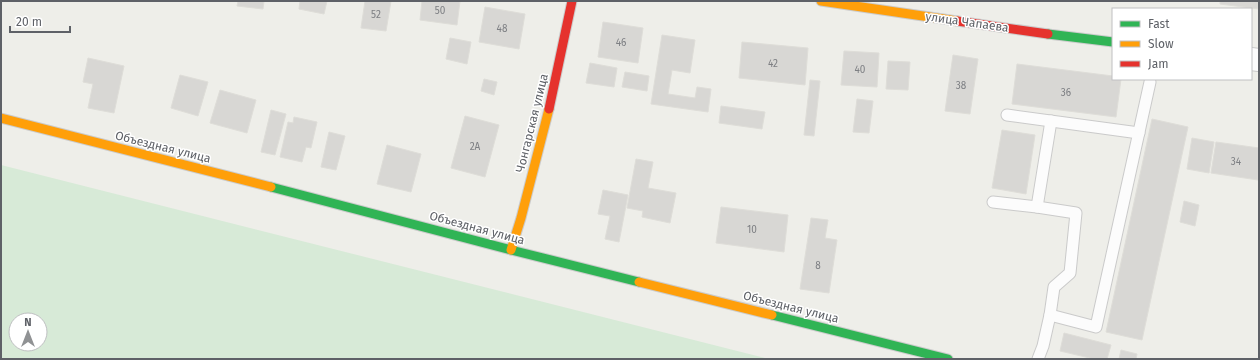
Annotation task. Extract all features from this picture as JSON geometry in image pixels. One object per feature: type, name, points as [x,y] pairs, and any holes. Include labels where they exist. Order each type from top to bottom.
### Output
[{"type":"street","name":"Чонгарская улица","points":[[511,250],[521,218],[549,108],[572,1]]},
{"type":"street","name":"улица Чапаева","points":[[821,1],[1112,42]]},
{"type":"street","name":"Объездная улица","points":[[1,118],[511,250],[948,359]]},
{"type":"lane","points":[[1050,315],[1096,327],[1150,82]]},
{"type":"lane","points":[[1007,115],[1139,133]]},
{"type":"lane","points":[[1037,207],[1051,121]]},
{"type":"lane","points":[[993,202],[1076,213],[1070,273],[1054,287],[1050,315],[1043,346],[1038,359]]},
{"type":"green space","points":[[1,165],[769,359],[1,359]]},
{"type":"building","points":[[238,1],[264,1],[263,9],[237,6]]},
{"type":"building","points":[[300,1],[327,1],[324,14],[299,9]]},
{"type":"building","points":[[365,1],[391,1],[386,31],[361,28]]},
{"type":"building","points":[[422,1],[460,1],[457,25],[420,20]]},
{"type":"building","points":[[1220,1],[1259,1],[1259,9],[1252,8],[1220,4]]},
{"type":"building","points":[[485,7],[525,14],[519,49],[479,42]]},
{"type":"building","points":[[603,22],[643,28],[638,63],[598,57]]},
{"type":"building","points":[[662,35],[695,40],[690,73],[672,70],[668,94],[695,98],[697,87],[711,89],[708,112],[651,104]]},
{"type":"building","points":[[450,38],[471,42],[467,64],[446,59]]},
{"type":"building","points":[[742,42],[808,48],[805,85],[739,78]]},
{"type":"building","points":[[844,51],[879,53],[877,87],[841,85]]},
{"type":"building","points":[[953,55],[978,59],[970,114],[945,111]]},
{"type":"building","points":[[88,58],[124,66],[114,113],[88,108],[93,84],[83,82]]},
{"type":"building","points":[[888,61],[910,62],[908,90],[886,89]]},
{"type":"building","points":[[590,63],[617,68],[614,87],[586,83]]},
{"type":"building","points":[[1017,64],[1112,76],[1112,80],[1121,80],[1116,117],[1012,104]]},
{"type":"building","points":[[625,72],[649,76],[647,91],[622,87]]},
{"type":"building","points":[[180,75],[208,82],[198,116],[171,108]]},
{"type":"building","points":[[484,79],[497,82],[494,95],[481,91]]},
{"type":"building","points":[[810,80],[820,81],[814,136],[804,135]]},
{"type":"building","points":[[220,90],[256,100],[247,133],[210,123]]},
{"type":"building","points":[[857,99],[873,101],[869,133],[853,132]]},
{"type":"building","points":[[721,106],[765,112],[762,129],[719,123]]},
{"type":"building","points":[[271,110],[286,114],[275,155],[261,152]]},
{"type":"building","points":[[465,116],[499,125],[485,177],[451,168]]},
{"type":"building","points":[[294,117],[317,122],[311,148],[306,147],[302,162],[280,157],[288,122],[293,123]]},
{"type":"building","points":[[1152,119],[1188,127],[1142,340],[1106,332]]},
{"type":"building","points":[[1002,130],[1035,135],[1026,194],[992,188]]},
{"type":"building","points":[[329,132],[345,136],[336,170],[321,167]]},
{"type":"building","points":[[1192,138],[1214,142],[1209,173],[1187,169]]},
{"type":"building","points":[[1216,142],[1259,148],[1258,180],[1211,173]]},
{"type":"building","points":[[387,145],[421,154],[411,192],[377,184]]},
{"type":"building","points":[[636,159],[653,162],[648,188],[676,193],[670,223],[642,217],[643,211],[627,208]]},
{"type":"building","points":[[603,190],[628,195],[619,242],[605,239],[610,216],[598,214]]},
{"type":"building","points":[[1184,201],[1199,205],[1195,226],[1180,222]]},
{"type":"building","points":[[721,207],[788,215],[784,252],[716,243]]},
{"type":"building","points":[[811,218],[828,220],[825,238],[837,240],[829,293],[800,289]]},
{"type":"building","points":[[1064,333],[1111,345],[1107,359],[1094,359],[1060,351]]},
{"type":"building","points":[[1121,350],[1137,354],[1136,359],[1119,359]]},
{"type":"traffic: fast","points":[[1048,34],[1112,42]]},
{"type":"traffic: fast","points":[[271,187],[639,282]]},
{"type":"traffic: fast","points":[[772,315],[948,359]]},
{"type":"traffic: slow","points":[[821,1],[957,21]]},
{"type":"traffic: slow","points":[[511,250],[521,218],[549,109]]},
{"type":"traffic: slow","points":[[1,118],[271,187]]},
{"type":"traffic: slow","points":[[639,282],[772,315]]},
{"type":"traffic: jam","points":[[549,109],[572,1]]},
{"type":"traffic: jam","points":[[957,21],[1048,34]]}]
